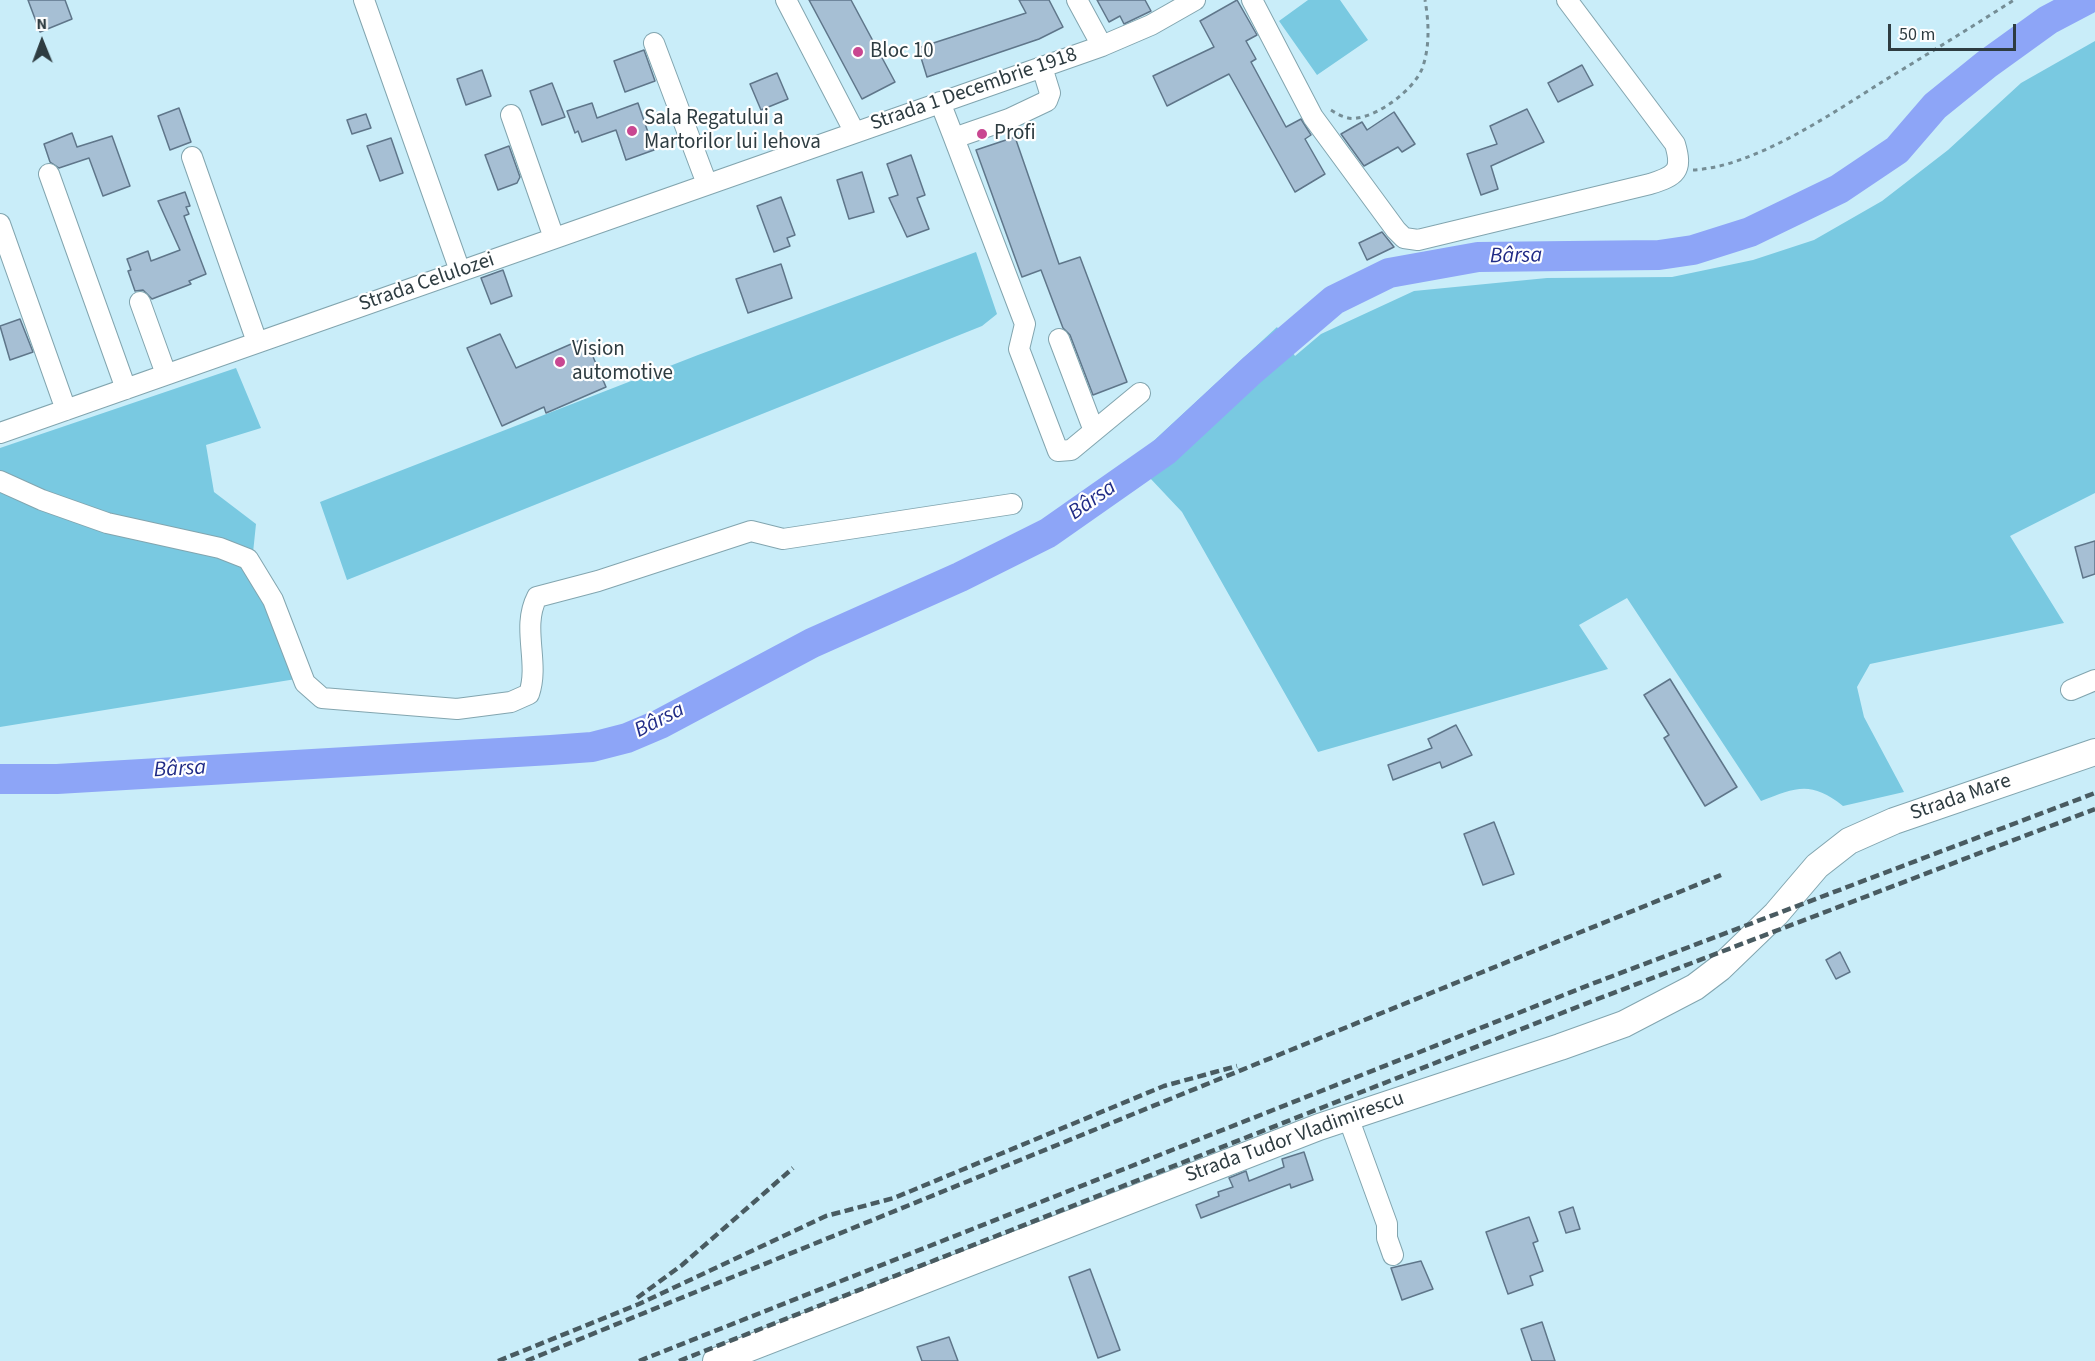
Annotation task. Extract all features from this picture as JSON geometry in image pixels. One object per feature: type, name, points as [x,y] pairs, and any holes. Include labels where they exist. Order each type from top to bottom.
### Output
[{"type":"main road","name":"Strada Mare","points":[[1832,853],[1866,832],[1894,820],[2095,752]]},
{"type":"main road","name":"Strada Tudor Vladimirescu","points":[[716,1361],[1348,1117],[1624,1024],[1695,987],[1720,968],[1832,853]]},
{"type":"street","points":[[364,0],[460,271]]},
{"type":"street","name":"Strada 1 Decembrie 1918","points":[[786,0],[854,131],[1101,46],[1151,25],[1195,0]]},
{"type":"street","points":[[1077,0],[1101,46]]},
{"type":"street","points":[[1252,0],[1313,117],[1404,238],[1418,240],[1650,184],[1668,179],[1676,171],[1680,159],[1675,144],[1567,0]]},
{"type":"street","points":[[654,43],[707,184]]},
{"type":"street","points":[[954,138],[1041,106],[1050,93],[1042,67]]},
{"type":"street","points":[[940,102],[1025,324],[1019,349],[1055,446],[1064,453],[1071,450],[1140,393]]},
{"type":"street","points":[[511,115],[554,238]]},
{"type":"street","name":"Strada Celulozei","points":[[0,433],[854,131]]},
{"type":"street","points":[[192,157],[257,342]]},
{"type":"street","points":[[50,174],[126,389]]},
{"type":"street","points":[[0,224],[66,410]]},
{"type":"street","points":[[140,302],[166,374]]},
{"type":"street","points":[[1059,339],[1094,431]]},
{"type":"street","points":[[0,481],[42,500],[107,523],[220,548],[248,559],[273,600],[305,683],[322,698],[457,709],[511,702],[530,694],[535,679],[529,621],[531,609],[537,597],[598,581],[751,531],[783,539],[1012,504]]},
{"type":"street","points":[[2071,690],[2095,680]]},
{"type":"street","points":[[1348,1117],[1387,1224],[1387,1238],[1393,1256]]},
{"type":"path","points":[[1326,107],[1343,117],[1357,118],[1381,109],[1408,88],[1421,71],[1428,45],[1425,0]]},
{"type":"path","points":[[1676,171],[1706,170],[1768,149],[1846,104],[2014,0]]},
{"type":"shaded area","points":[[1308,0],[1340,0],[1368,40],[1317,75],[1279,21]]},
{"type":"shaded area","points":[[2095,41],[2095,493],[2010,536],[2064,623],[1870,664],[1857,687],[1864,717],[1904,792],[1843,806],[1821,792],[1803,789],[1761,801],[1627,598],[1579,625],[1608,669],[1318,752],[1182,512],[1133,460],[1277,327],[1295,356],[1321,334],[1414,291],[1547,278],[1672,277],[1753,260],[1814,240],[1882,201],[1948,150],[2021,83]]},
{"type":"shaded area","points":[[976,252],[997,314],[982,326],[347,580],[320,502],[698,355]]},
{"type":"shaded area","points":[[236,368],[261,428],[206,445],[214,492],[256,524],[251,572],[296,679],[0,727],[0,448]]},
{"type":"building","points":[[28,0],[65,0],[72,19],[40,32]]},
{"type":"building","name":"Bloc 10","points":[[809,0],[851,0],[895,82],[862,99]]},
{"type":"building","points":[[1019,0],[1049,0],[1063,27],[1039,39],[927,77],[918,48],[1026,13]]},
{"type":"building","points":[[1097,0],[1145,0],[1151,11],[1124,24],[1120,16],[1109,22]]},
{"type":"building","points":[[1237,0],[1257,35],[1246,41],[1256,59],[1251,62],[1286,127],[1301,119],[1311,135],[1305,139],[1325,174],[1295,192],[1229,74],[1167,106],[1153,76],[1214,47],[1200,21]]},
{"type":"building","points":[[644,50],[655,81],[625,92],[614,61]]},
{"type":"building","points":[[1582,65],[1593,85],[1558,102],[1548,83]]},
{"type":"building","points":[[482,70],[491,96],[466,105],[457,79]]},
{"type":"building","points":[[777,73],[788,99],[761,110],[750,84]]},
{"type":"building","points":[[552,83],[565,117],[542,125],[530,91]]},
{"type":"building","points":[[592,103],[597,118],[638,103],[654,150],[626,160],[616,130],[582,142],[578,131],[575,133],[567,111]]},
{"type":"building","points":[[179,108],[191,142],[170,150],[158,116]]},
{"type":"building","points":[[1527,109],[1544,142],[1491,166],[1498,189],[1481,195],[1467,154],[1497,144],[1490,126]]},
{"type":"building","points":[[1394,112],[1415,144],[1402,152],[1398,147],[1364,166],[1341,134],[1362,122],[1367,130]]},
{"type":"building","points":[[366,114],[371,128],[352,134],[347,120]]},
{"type":"building","points":[[72,133],[77,147],[112,136],[130,186],[103,196],[89,158],[59,168],[50,162],[44,144]]},
{"type":"building","points":[[1015,137],[1059,264],[1080,257],[1127,382],[1093,395],[1070,335],[1063,328],[1041,270],[1022,277],[976,150]]},
{"type":"building","points":[[391,138],[403,173],[380,181],[367,146]]},
{"type":"building","points":[[509,146],[520,177],[517,183],[498,190],[485,155]]},
{"type":"building","points":[[911,155],[925,195],[917,198],[929,229],[907,237],[889,198],[898,195],[887,164]]},
{"type":"building","points":[[862,172],[874,212],[849,219],[837,180]]},
{"type":"building","points":[[185,192],[190,206],[186,207],[189,214],[184,216],[206,274],[189,281],[191,284],[152,299],[143,290],[135,291],[128,271],[131,270],[127,259],[148,251],[151,261],[180,250],[158,201]]},
{"type":"building","points":[[781,197],[795,235],[787,238],[790,246],[774,252],[757,206]]},
{"type":"building","points":[[1382,232],[1394,247],[1367,260],[1359,243]]},
{"type":"building","points":[[781,264],[792,298],[748,313],[736,279]]},
{"type":"building","points":[[503,270],[512,296],[491,304],[481,278]]},
{"type":"building","points":[[20,319],[33,352],[10,360],[0,326]]},
{"type":"building","points":[[500,334],[516,368],[585,338],[606,387],[546,413],[544,407],[502,426],[467,348]]},
{"type":"building","points":[[2095,541],[2095,574],[2083,578],[2075,547]]},
{"type":"building","points":[[1670,679],[1737,787],[1705,806],[1664,738],[1669,735],[1644,695]]},
{"type":"building","points":[[1456,725],[1472,755],[1442,768],[1440,762],[1393,780],[1388,765],[1432,748],[1428,739]]},
{"type":"building","points":[[1494,822],[1514,874],[1483,885],[1464,834]]},
{"type":"building","points":[[1840,952],[1850,972],[1836,979],[1826,960]]},
{"type":"building","points":[[1304,1152],[1313,1180],[1291,1188],[1290,1184],[1201,1218],[1196,1205],[1219,1196],[1218,1192],[1233,1187],[1229,1178],[1246,1171],[1249,1181],[1284,1167],[1282,1159]]},
{"type":"building","points":[[1573,1207],[1580,1229],[1566,1233],[1559,1212]]},
{"type":"building","points":[[1529,1217],[1538,1241],[1533,1243],[1543,1271],[1530,1276],[1533,1285],[1508,1294],[1486,1232]]},
{"type":"building","points":[[1421,1261],[1433,1289],[1402,1300],[1391,1268]]},
{"type":"building","points":[[1090,1269],[1120,1350],[1098,1358],[1069,1277]]},
{"type":"building","points":[[1542,1322],[1555,1361],[1532,1361],[1521,1329]]},
{"type":"building","points":[[949,1337],[958,1361],[922,1361],[917,1347]]},
{"type":"waterway","name":"Bârsa","points":[[0,779],[57,779],[551,750],[592,747],[627,738],[660,724],[812,643],[960,577],[1048,533],[1165,451],[1252,370],[1334,300],[1389,273],[1478,257],[1659,255],[1693,250],[1750,232],[1839,189],[1897,150],[1935,106],[1987,64],[2048,20],[2086,0]]},
{"type":"railway","points":[[639,1361],[1589,985],[2095,793]]},
{"type":"railway","points":[[679,1361],[1595,1000],[2095,809]]},
{"type":"railway","points":[[526,1361],[1721,875]]},
{"type":"railway","points":[[498,1361],[639,1304],[826,1216],[894,1198],[1164,1086],[1237,1066]]},
{"type":"railway","points":[[637,1298],[682,1265],[793,1168]]},
{"type":"place","name":"Bloc 10","points":[[858,52]]},
{"type":"place","name":"Sala Regatului a Martorilor lui Iehova","points":[[632,131]]},
{"type":"place","name":"Profi","points":[[982,134]]},
{"type":"place","name":"Vision automotive","points":[[560,362]]}]
